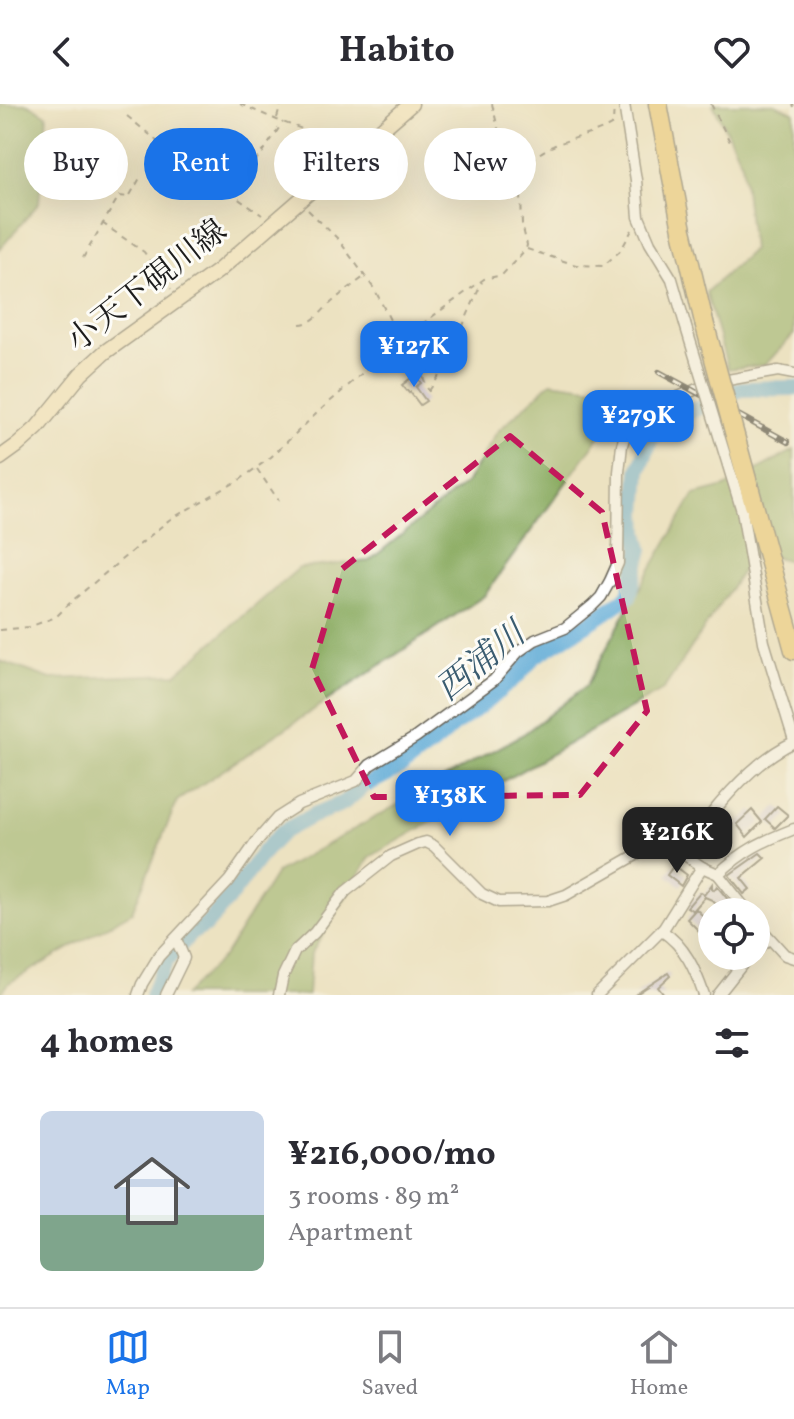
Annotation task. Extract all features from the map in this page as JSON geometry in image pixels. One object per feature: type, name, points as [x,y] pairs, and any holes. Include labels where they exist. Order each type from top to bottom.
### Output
[{"type":"highway","points":[[658,104],[682,230],[748,508],[794,650]]},
{"type":"main road","name":"小天下硯川線","points":[[383,128],[411,104]]},
{"type":"main road","name":"小天下硯川線","points":[[0,458],[37,428],[81,374],[105,352],[218,271],[298,201]]},
{"type":"street","points":[[624,104],[639,217],[650,243],[672,279],[748,508],[764,642],[794,741],[775,752],[741,782],[705,821],[682,853]]},
{"type":"street","points":[[138,995],[159,956],[229,881],[277,818],[299,804],[356,781],[370,765],[416,737],[494,680],[518,652],[535,640],[565,628],[601,597],[618,563],[619,472],[628,425],[641,413],[711,383],[778,371],[794,374]]},
{"type":"street","points":[[718,874],[746,850],[794,829]]},
{"type":"street","points":[[279,995],[283,976],[295,951],[315,932],[345,892],[391,856],[426,842],[434,846],[482,894],[499,902],[548,901],[566,895],[650,847],[660,846],[682,853],[718,874],[737,898]]},
{"type":"street","points":[[597,995],[662,931],[702,867]]},
{"type":"street","points":[[662,931],[676,940],[684,951],[704,995]]},
{"type":"street","points":[[166,995],[184,958],[176,939]]},
{"type":"street","points":[[770,940],[785,955],[794,958]]},
{"type":"street","points":[[718,995],[738,970]]},
{"type":"path","points":[[240,104],[300,128]]},
{"type":"path","points":[[277,120],[281,104]]},
{"type":"path","points":[[492,104],[499,128]]},
{"type":"path","points":[[536,156],[553,146],[602,131],[613,124],[614,104]]},
{"type":"path","points":[[711,104],[731,144]]},
{"type":"path","points":[[127,116],[144,130]]},
{"type":"path","points":[[258,158],[283,122]]},
{"type":"path","points":[[83,258],[119,196],[129,197],[140,178]]},
{"type":"path","points":[[240,200],[272,224]]},
{"type":"path","points":[[0,630],[29,627],[56,617],[169,520],[241,479],[286,444],[400,340],[484,279],[502,275],[526,249],[521,200]]},
{"type":"path","points":[[298,201],[338,239],[375,290],[429,392],[445,367],[484,279]]},
{"type":"path","points":[[102,223],[144,252],[179,300]]},
{"type":"path","points":[[526,249],[576,265],[603,266],[621,250],[634,228]]},
{"type":"path","points":[[300,324],[308,324],[365,277]]},
{"type":"path","points":[[256,468],[279,501]]},
{"type":"highlighted area","points":[[510,436],[602,512],[647,711],[580,795],[374,797],[312,669],[342,569]]},
{"type":"green space","points":[[0,104],[28,104],[47,115],[46,128],[24,128],[24,200],[39,200],[39,203],[0,249]]},
{"type":"green space","points":[[713,104],[775,104],[794,112],[794,334],[765,365],[728,369],[706,292],[752,250],[742,163]]},
{"type":"green space","points":[[551,382],[631,393],[484,596],[177,801],[132,912],[9,983],[0,995],[0,661],[51,679],[176,674],[299,568],[369,561],[467,482],[497,432]]},
{"type":"green space","points":[[794,450],[794,562],[755,552],[663,690],[370,857],[311,954],[308,995],[184,995],[224,956],[276,873],[525,733],[587,685],[694,495],[725,487]]},
{"type":"building","points":[[415,375],[421,383],[416,387],[426,401],[420,405],[402,385]]},
{"type":"building","points":[[777,806],[788,815],[775,828],[765,819]]},
{"type":"building","points":[[752,810],[762,822],[747,837],[737,824]]},
{"type":"building","points":[[760,853],[765,858],[741,878],[750,889],[744,894],[729,875]]},
{"type":"building","points":[[674,865],[687,875],[681,886],[667,875]]},
{"type":"building","points":[[712,884],[714,890],[717,886],[727,898],[698,898],[698,905],[693,911],[687,907],[700,892],[704,895]]},
{"type":"building","points":[[696,909],[698,930],[687,919]]},
{"type":"building","points":[[668,973],[670,976],[658,987],[664,995],[635,995]]},
{"type":"waterway","name":"西浦川","points":[[152,995],[166,961],[191,933],[206,925],[282,832],[343,803],[364,786],[401,767],[483,704],[535,656],[629,596],[641,549],[636,513],[639,471],[651,438],[671,422],[741,389],[794,388]]},
{"type":"railway","points":[[659,372],[788,442]]}]
